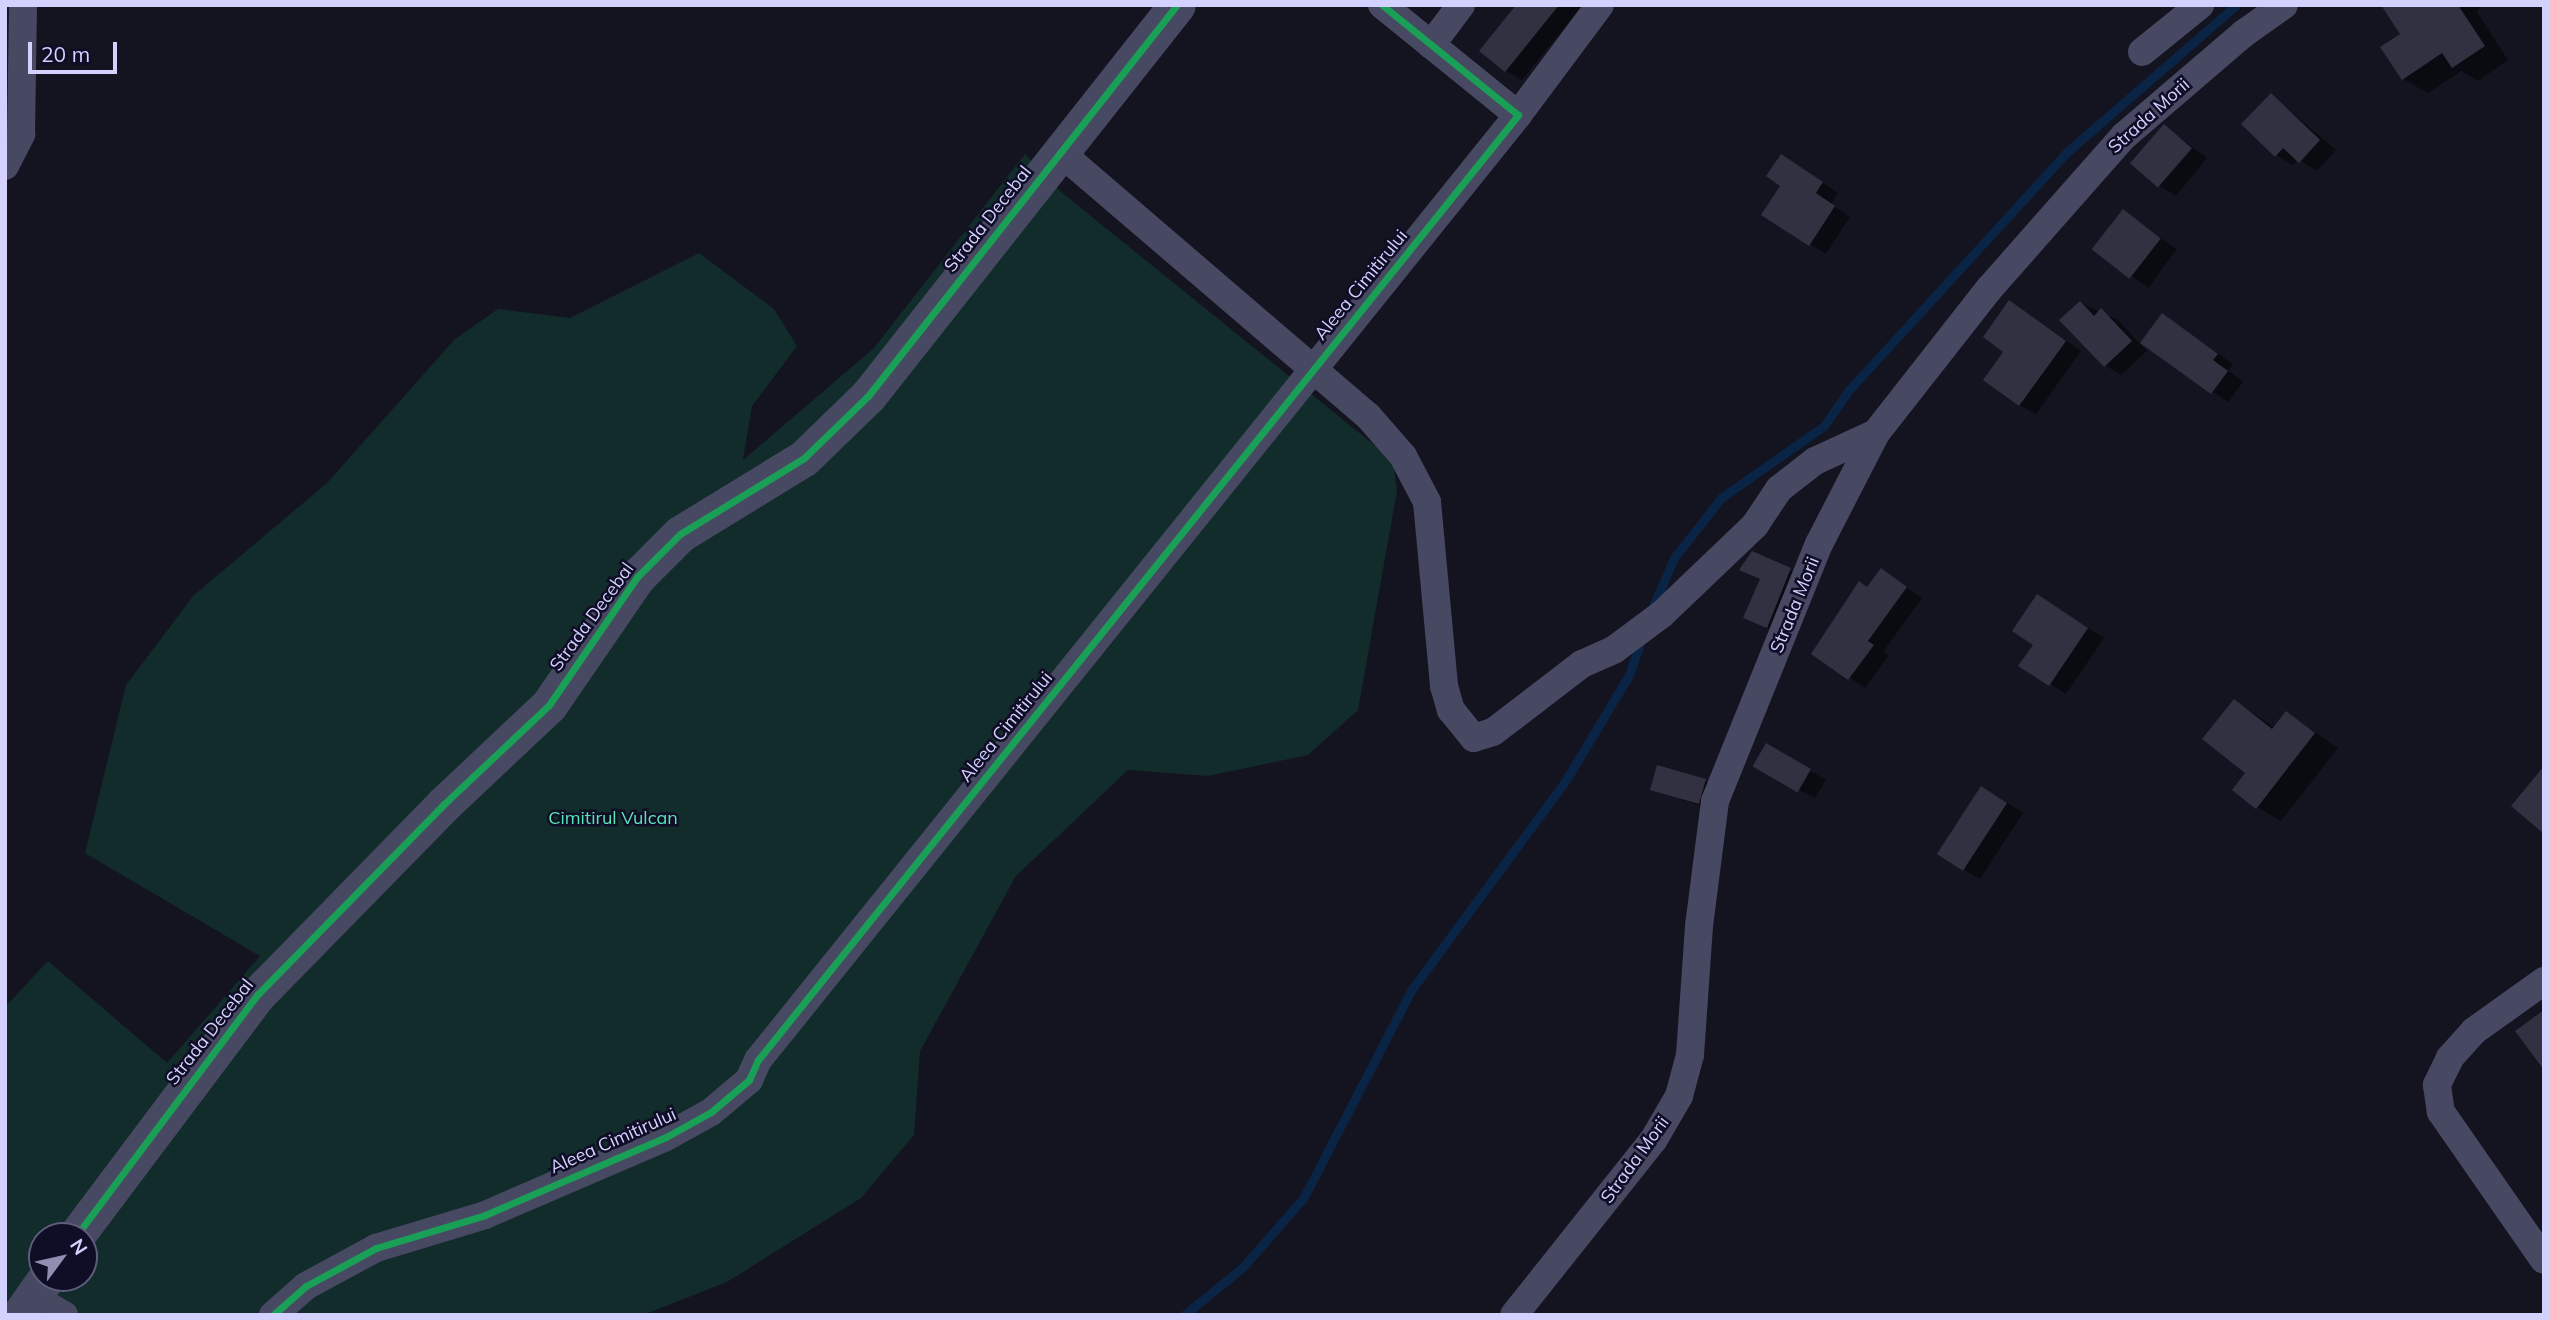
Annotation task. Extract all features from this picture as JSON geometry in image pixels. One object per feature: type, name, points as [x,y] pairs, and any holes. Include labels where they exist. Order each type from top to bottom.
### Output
[{"type":"street","points":[[5,166],[21,134],[23,5]]},
{"type":"street","name":"Strada Decebal","points":[[87,1222],[257,995],[444,804],[549,705],[637,578],[680,534],[804,458],[868,396],[1177,5]]},
{"type":"street","points":[[1382,5],[1518,116]]},
{"type":"street","points":[[1431,45],[1461,5]]},
{"type":"street","name":"Aleea Cimitirului","points":[[273,1315],[306,1286],[376,1248],[485,1215],[666,1137],[730,1097],[749,1080],[758,1060],[1518,116],[1601,5]]},
{"type":"street","points":[[2142,52],[2200,5]]},
{"type":"street","name":"Strada Morii","points":[[1514,1315],[1654,1139],[1679,1096],[1690,1055],[1699,926],[1715,801],[1819,544],[1876,433],[1989,289],[2124,136],[2243,34],[2284,5]]},
{"type":"street","points":[[1061,153],[1375,423],[1417,476],[1427,502],[1444,686],[1451,710],[1474,738],[1493,732],[1582,664],[1615,649],[1662,614],[1755,525],[1779,489],[1815,461],[1876,433]]},
{"type":"street","points":[[2544,981],[2474,1031],[2451,1058],[2437,1085],[2441,1112],[2544,1260]]},
{"type":"street","points":[[33,1297],[64,1315]]},
{"type":"green space","name":"Cimitirul Vulcan","points":[[1025,154],[1060,191],[1393,460],[1397,491],[1358,710],[1308,755],[1208,776],[1128,770],[1016,876],[920,1051],[914,1135],[861,1198],[727,1282],[643,1315],[5,1315],[5,1007],[48,961],[167,1063],[260,956],[85,853],[126,685],[194,595],[327,483],[455,339],[498,309],[570,318],[699,253],[774,309],[797,346],[752,406],[743,460],[874,348]]},
{"type":"building","points":[[1516,5],[1559,5],[1505,72],[1479,51]]},
{"type":"building","points":[[2381,5],[2458,5],[2485,46],[2452,68],[2442,53],[2402,80],[2380,47],[2400,34]]},
{"type":"building","points":[[2271,93],[2320,140],[2299,163],[2283,148],[2275,157],[2241,124]]},
{"type":"building","points":[[2164,124],[2192,148],[2158,188],[2130,163]]},
{"type":"building","points":[[1781,154],[1823,182],[1816,193],[1835,206],[1809,246],[1761,215],[1780,186],[1766,176]]},
{"type":"building","points":[[2123,209],[2161,239],[2129,279],[2092,249]]},
{"type":"building","points":[[2009,300],[2066,341],[2019,406],[1983,380],[2003,352],[1983,337]]},
{"type":"building","points":[[2080,301],[2094,316],[2101,308],[2132,341],[2104,367],[2059,320]]},
{"type":"building","points":[[2162,313],[2218,354],[2213,360],[2228,371],[2211,394],[2140,343]]},
{"type":"building","points":[[1752,551],[1791,568],[1767,628],[1743,618],[1760,579],[1739,570]]},
{"type":"building","points":[[1881,568],[1907,587],[1868,641],[1874,645],[1848,680],[1811,654],[1859,581],[1867,587]]},
{"type":"building","points":[[2037,594],[2088,628],[2049,686],[2018,666],[2033,645],[2012,631]]},
{"type":"building","points":[[2234,699],[2272,729],[2286,711],[2315,733],[2256,809],[2232,790],[2245,773],[2202,739]]},
{"type":"building","points":[[1766,743],[1811,769],[1798,792],[1752,766]]},
{"type":"building","points":[[1657,765],[1706,779],[1699,804],[1650,790]]},
{"type":"building","points":[[2544,766],[2544,834],[2511,806]]},
{"type":"building","points":[[1981,786],[2007,803],[1963,871],[1937,854]]},
{"type":"building","points":[[2544,1010],[2544,1070],[2515,1031]]},
{"type":"waterway","points":[[1651,611],[1674,558],[1721,498],[1824,426],[1848,391],[2067,152],[2236,5]]},
{"type":"waterway","points":[[1184,1315],[1243,1267],[1304,1197],[1412,989],[1566,780],[1629,675],[1641,641]]},
{"type":"cycle path","points":[[87,1222],[257,995],[444,804],[549,705],[637,577],[680,534],[804,458],[868,396],[1177,5]]},
{"type":"cycle path","points":[[273,1315],[306,1286],[376,1248],[485,1215],[666,1137],[711,1112],[749,1080],[758,1060],[1518,115],[1382,5]]}]
